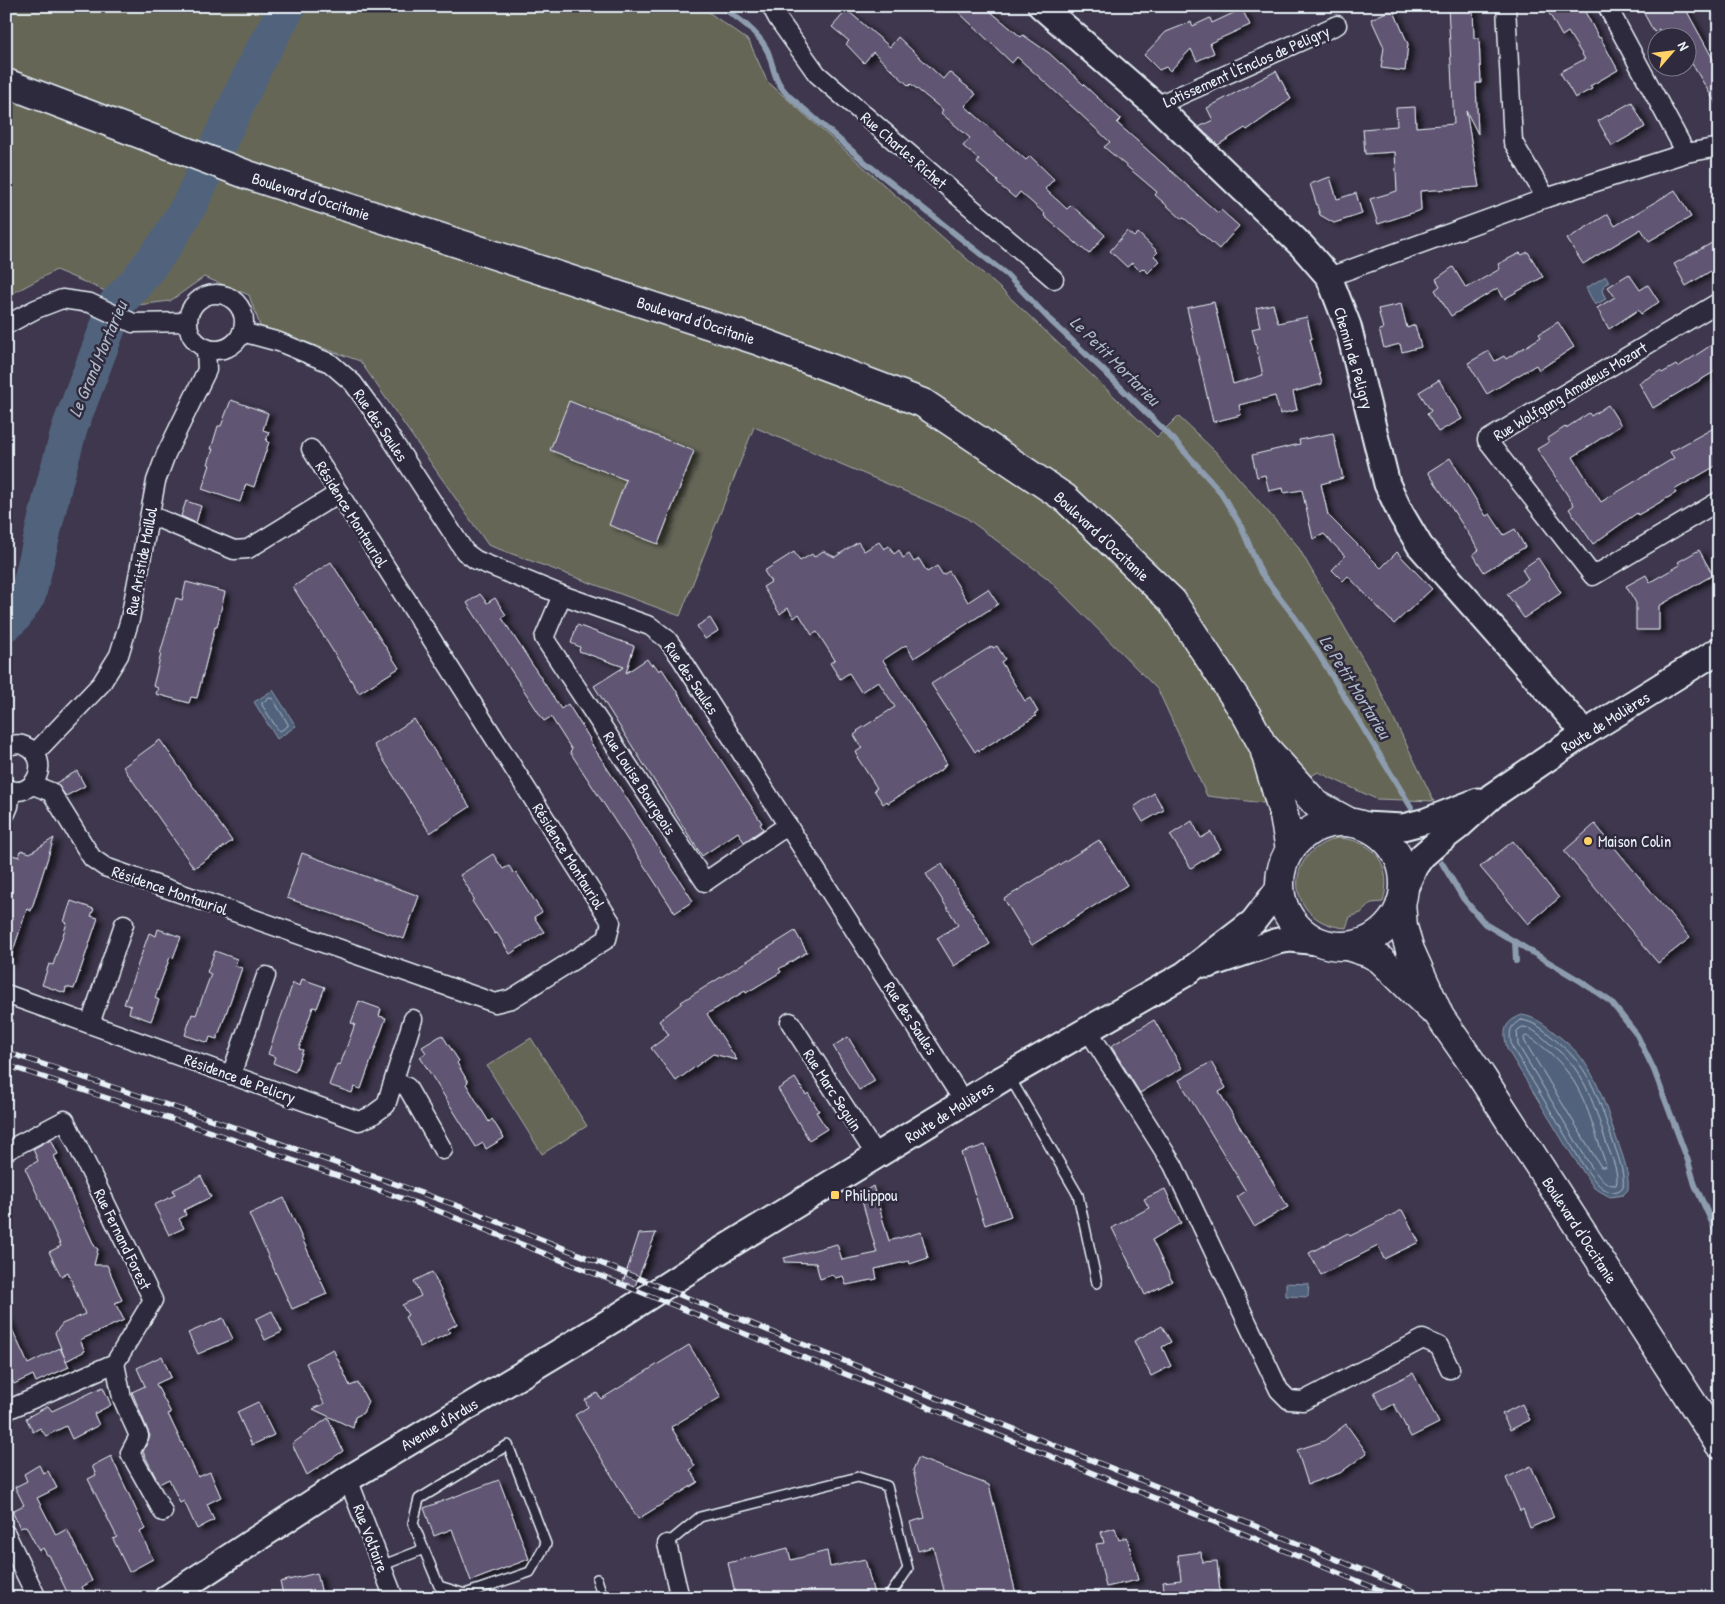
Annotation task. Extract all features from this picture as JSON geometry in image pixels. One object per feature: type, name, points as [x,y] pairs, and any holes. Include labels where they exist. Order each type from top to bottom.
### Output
[{"type":"main road","name":"Chemin de Peligry","points":[[1041,6],[1156,106],[1302,246],[1329,277],[1348,326],[1387,484],[1401,514],[1420,546],[1585,734]]},
{"type":"main road","name":"Boulevard d'Occitanie","points":[[6,83],[248,175],[759,341],[923,403],[1065,498],[1172,601],[1247,716],[1262,744],[1284,816],[1290,849]]},
{"type":"main road","name":"Route de Molières","points":[[1402,897],[1415,866],[1422,856],[1492,796],[1585,734],[1719,650]]},
{"type":"main road","name":"Boulevard d'Occitanie","points":[[1262,744],[1316,804],[1356,824]]},
{"type":"main road","name":"Route de Molières","points":[[1356,824],[1404,828],[1492,796]]},
{"type":"main road","points":[[1336,822],[1356,824],[1375,831],[1394,850],[1404,876],[1402,897],[1395,916],[1386,928],[1374,937],[1361,943],[1347,946],[1318,942],[1295,925],[1287,914],[1282,901],[1280,887],[1280,874],[1284,861],[1290,849],[1299,838],[1310,830],[1322,824],[1336,822]]},
{"type":"main road","name":"Route de Molières","points":[[715,1254],[1009,1075],[1185,974],[1253,922],[1280,887]]},
{"type":"main road","name":"Boulevard d'Occitanie","points":[[1402,897],[1403,928],[1410,950],[1440,1017],[1719,1444]]},
{"type":"main road","name":"Route de Molières","points":[[1185,974],[1248,950],[1278,941],[1291,939],[1318,942]]},
{"type":"main road","name":"Boulevard d'Occitanie","points":[[1347,946],[1369,953],[1380,959],[1440,1017]]},
{"type":"main road","name":"Avenue d'Ardus","points":[[167,1598],[348,1478],[614,1319],[715,1254]]},
{"type":"street","name":"Rue Charles Richet","points":[[771,6],[817,74],[1054,278]]},
{"type":"street","points":[[1506,6],[1513,142],[1546,198]]},
{"type":"street","points":[[1607,6],[1686,152]]},
{"type":"street","name":"Lotissement l'Enclos de Peligry","points":[[1156,106],[1337,25]]},
{"type":"street","points":[[1329,277],[1546,198],[1686,152],[1719,148]]},
{"type":"street","points":[[221,294],[232,299],[240,308],[244,319],[242,332],[236,341],[228,347],[217,350],[206,348],[193,338],[189,331],[190,310],[197,300],[208,295],[221,294]]},
{"type":"street","points":[[6,325],[36,309],[62,300],[90,303],[133,323],[188,322]]},
{"type":"street","name":"Rue Wolfgang Amadeus Mozart","points":[[1719,302],[1488,440],[1593,576],[1719,501]]},
{"type":"street","name":"Rue des Saules","points":[[242,332],[278,342],[330,363],[353,383],[465,552],[476,560],[562,595],[650,626],[667,639],[964,1102]]},
{"type":"street","name":"Rue Aristide Maillol","points":[[35,752],[101,684],[118,656],[130,619],[156,481],[166,454],[207,370],[206,348]]},
{"type":"street","name":"Résidence Montauriol","points":[[33,785],[51,792],[92,858],[105,867],[495,1003],[512,999],[607,939],[611,922],[311,449]]},
{"type":"street","points":[[150,516],[234,550],[248,549],[339,493]]},
{"type":"street","name":"Rue Louise Bourgeois","points":[[562,595],[544,638],[705,882],[788,825]]},
{"type":"street","points":[[6,747],[17,744],[23,745],[35,752],[40,768],[39,776],[33,785],[19,792],[9,790],[9,806],[6,813]]},
{"type":"street","points":[[90,1024],[124,924]]},
{"type":"street","points":[[231,1075],[266,976]]},
{"type":"street","name":"Résidence de Pelicry","points":[[6,994],[359,1121],[371,1116],[386,1105],[413,1019]]},
{"type":"street","name":"Rue Marc Seguin","points":[[790,1022],[877,1157]]},
{"type":"street","points":[[1088,1030],[1173,1165],[1279,1390],[1289,1400],[1304,1401],[1423,1339],[1440,1346],[1450,1369]]},
{"type":"street","points":[[394,1081],[407,1087],[443,1150]]},
{"type":"street","name":"Rue Fernand Forest","points":[[6,1151],[65,1120],[152,1300],[115,1363]]},
{"type":"street","points":[[6,1410],[115,1363],[122,1398],[139,1436],[130,1453],[163,1512]]},
{"type":"street","name":"Rue Voltaire","points":[[348,1478],[394,1598]]},
{"type":"street","points":[[6,1534],[37,1598]]},
{"type":"street","points":[[667,1544],[676,1597]]},
{"type":"lane","points":[[1009,1075],[1078,1195],[1096,1282]]},
{"type":"lane","points":[[508,1445],[546,1544],[530,1572],[465,1594],[439,1586],[424,1549],[413,1523],[419,1499],[508,1445]]},
{"type":"lane","points":[[667,1544],[700,1517],[858,1477],[887,1486],[892,1504],[908,1569],[888,1598]]},
{"type":"lane","points":[[382,1566],[424,1549]]},
{"type":"lane","points":[[597,1578],[603,1598]]},
{"type":"green space","points":[[6,6],[700,6],[749,41],[767,81],[1002,290],[1157,437],[1178,416],[1216,452],[1297,545],[1375,680],[1434,801],[1376,799],[1318,772],[1263,803],[1207,796],[1158,690],[1047,578],[965,517],[754,427],[680,616],[488,545],[360,361],[260,326],[249,295],[204,277],[170,301],[138,305],[56,270],[6,297]]},
{"type":"green space","points":[[1338,838],[1351,840],[1372,850],[1383,867],[1386,878],[1383,902],[1371,903],[1361,913],[1350,917],[1346,928],[1326,924],[1311,914],[1302,901],[1298,887],[1299,872],[1306,857],[1319,846]]},
{"type":"green space","points":[[531,1038],[587,1126],[542,1154],[487,1066]]},
{"type":"water","points":[[1606,276],[1609,282],[1604,285],[1602,291],[1606,299],[1595,305],[1586,288]]},
{"type":"water","points":[[273,690],[296,726],[277,739],[254,702]]},
{"type":"water","points":[[1522,1015],[1535,1019],[1551,1030],[1580,1056],[1589,1068],[1602,1096],[1628,1176],[1628,1190],[1623,1195],[1610,1197],[1594,1188],[1507,1049],[1506,1028],[1511,1021]]},
{"type":"water","points":[[1286,1283],[1309,1284],[1308,1297],[1286,1296]]},
{"type":"building","points":[[952,6],[984,6],[1021,37],[1023,35],[1049,53],[1121,119],[1117,123],[1218,213],[1221,210],[1239,226],[1219,249],[1184,218],[1182,219],[1155,195],[1157,192],[1104,147],[1110,142],[1078,112],[1017,57],[1012,63]]},
{"type":"building","points":[[1448,6],[1473,6],[1474,38],[1479,38],[1481,83],[1476,83],[1478,134],[1466,111],[1479,187],[1420,191],[1421,210],[1378,224],[1370,199],[1397,191],[1395,152],[1365,154],[1363,129],[1397,126],[1396,108],[1415,107],[1416,127],[1454,124]]},
{"type":"building","points":[[1545,6],[1582,6],[1618,70],[1590,86],[1592,89],[1575,98],[1560,72],[1585,59],[1568,32],[1562,36]]},
{"type":"building","points":[[1640,6],[1684,6],[1696,28],[1652,28]]},
{"type":"building","points":[[1242,9],[1250,25],[1210,43],[1214,53],[1197,61],[1191,49],[1170,71],[1166,67],[1159,70],[1144,55],[1166,32],[1191,22],[1193,26],[1210,18],[1212,23]]},
{"type":"building","points":[[1393,9],[1408,44],[1405,71],[1381,68],[1384,47],[1371,19]]},
{"type":"building","points":[[847,10],[890,47],[898,37],[943,79],[949,72],[976,94],[965,106],[1026,160],[1030,156],[1054,179],[1045,189],[1067,209],[1071,205],[1105,235],[1089,254],[1044,216],[1045,214],[1020,192],[1015,198],[997,183],[998,181],[977,163],[979,160],[963,146],[970,138],[941,113],[943,110],[911,84],[909,86],[873,52],[864,63],[846,44],[849,41],[832,27]]},
{"type":"building","points":[[1698,32],[1719,70],[1719,109],[1698,74]]},
{"type":"building","points":[[1276,71],[1291,99],[1247,130],[1245,128],[1218,145],[1199,127],[1213,120],[1207,108]]},
{"type":"building","points":[[1632,102],[1645,127],[1612,146],[1598,121]]},
{"type":"building","points":[[1330,177],[1337,199],[1356,193],[1362,214],[1334,223],[1320,215],[1310,184]]},
{"type":"building","points":[[1675,190],[1691,217],[1649,241],[1641,229],[1583,264],[1567,239],[1608,214],[1615,226]]},
{"type":"building","points":[[1127,231],[1134,237],[1138,233],[1158,252],[1154,256],[1160,261],[1148,273],[1143,268],[1140,271],[1132,263],[1127,267],[1110,251]]},
{"type":"building","points":[[1719,239],[1719,266],[1686,286],[1674,264]]},
{"type":"building","points":[[1528,252],[1543,277],[1504,299],[1498,288],[1451,316],[1435,290],[1440,286],[1436,279],[1453,267],[1466,288],[1500,269],[1498,264],[1520,253],[1522,255]]},
{"type":"building","points":[[1629,274],[1640,290],[1648,285],[1659,302],[1641,314],[1638,310],[1609,329],[1597,308],[1615,297],[1608,287]]},
{"type":"building","points":[[1214,302],[1233,384],[1263,375],[1252,329],[1260,327],[1256,308],[1273,304],[1278,323],[1307,317],[1312,339],[1310,339],[1322,384],[1293,392],[1297,410],[1280,414],[1275,396],[1239,405],[1241,415],[1213,422],[1187,308]]},
{"type":"building","points":[[1401,304],[1407,328],[1415,325],[1421,347],[1402,352],[1400,344],[1384,348],[1379,330],[1383,329],[1378,309]]},
{"type":"building","points":[[1558,322],[1574,347],[1539,370],[1536,365],[1487,394],[1468,363],[1489,351],[1495,361],[1504,356],[1506,359],[1541,337],[1539,334]]},
{"type":"building","points":[[1719,340],[1719,369],[1653,408],[1639,383],[1660,371],[1662,373],[1676,365],[1678,367]]},
{"type":"building","points":[[1439,380],[1462,419],[1438,432],[1427,414],[1431,411],[1419,392]]},
{"type":"building","points":[[231,400],[268,413],[263,430],[269,432],[266,441],[269,442],[254,487],[246,484],[240,502],[202,489],[210,465],[208,464],[213,449],[211,449],[218,426],[221,426]]},
{"type":"building","points":[[569,401],[694,451],[658,544],[609,525],[626,480],[550,450]]},
{"type":"building","points":[[1608,405],[1621,425],[1573,457],[1601,502],[1674,458],[1670,452],[1719,425],[1719,464],[1674,490],[1676,493],[1638,515],[1637,513],[1593,544],[1569,509],[1574,505],[1537,449],[1549,442],[1547,439],[1565,427],[1589,413],[1591,416]]},
{"type":"building","points":[[1333,433],[1343,478],[1321,484],[1328,515],[1381,568],[1397,552],[1432,589],[1394,624],[1348,576],[1343,581],[1332,570],[1345,556],[1324,534],[1313,539],[1302,490],[1284,493],[1283,488],[1269,491],[1265,475],[1257,477],[1252,455],[1300,444],[1299,440]]},
{"type":"building","points":[[1450,458],[1486,516],[1490,514],[1504,535],[1515,529],[1525,547],[1484,572],[1473,554],[1479,550],[1428,472]]},
{"type":"building","points":[[186,501],[201,506],[196,523],[181,516]]},
{"type":"building","points":[[858,542],[864,551],[879,542],[884,549],[889,546],[894,554],[899,550],[903,558],[909,554],[914,562],[919,559],[927,572],[937,566],[943,575],[949,571],[968,602],[988,589],[998,604],[914,658],[906,645],[883,660],[947,764],[943,766],[944,768],[888,803],[887,801],[883,804],[874,790],[877,788],[857,757],[856,752],[862,748],[854,735],[857,731],[895,707],[878,681],[861,692],[849,673],[840,679],[830,663],[835,660],[817,632],[812,635],[799,614],[794,618],[788,608],[780,614],[763,587],[771,582],[764,571],[794,552],[800,561],[812,554],[814,557],[823,551],[835,557]]},
{"type":"building","points":[[1699,550],[1713,575],[1659,606],[1659,630],[1636,630],[1636,603],[1626,586],[1646,575],[1650,582],[1680,565],[1678,562]]},
{"type":"building","points":[[1538,558],[1561,593],[1524,618],[1507,594],[1528,579],[1522,569]]},
{"type":"building","points":[[331,562],[399,668],[359,693],[293,587]]},
{"type":"building","points":[[186,582],[225,592],[197,698],[191,697],[189,703],[156,694],[158,688],[153,686],[176,598],[182,600]]},
{"type":"building","points":[[480,594],[487,603],[495,598],[506,615],[502,618],[561,709],[568,704],[589,740],[693,901],[675,913],[570,752],[572,750],[551,717],[544,721],[467,603]]},
{"type":"building","points":[[710,618],[718,631],[705,639],[697,626]]},
{"type":"building","points":[[577,625],[634,646],[626,673],[647,659],[659,671],[662,669],[762,823],[760,824],[763,829],[744,842],[738,832],[702,856],[594,686],[624,667],[579,651],[580,647],[571,643]]},
{"type":"building","points":[[992,646],[993,648],[997,646],[1005,659],[1001,662],[1025,701],[1030,698],[1038,712],[1034,714],[1036,716],[975,752],[931,684]]},
{"type":"building","points":[[414,719],[470,807],[430,833],[374,745]]},
{"type":"building","points":[[160,740],[232,841],[194,868],[123,767]]},
{"type":"building","points":[[77,771],[85,786],[66,796],[56,783]]},
{"type":"building","points":[[1154,793],[1164,810],[1143,822],[1134,807]]},
{"type":"building","points":[[1192,821],[1201,838],[1211,832],[1221,849],[1191,868],[1170,835]]},
{"type":"building","points":[[1595,824],[1690,938],[1658,963],[1564,851]]},
{"type":"building","points":[[54,838],[31,911],[27,909],[9,963],[6,962],[6,872],[12,855],[19,857],[21,850],[30,853]]},
{"type":"building","points":[[1099,840],[1127,885],[1032,945],[1004,899]]},
{"type":"building","points":[[1513,841],[1559,898],[1528,924],[1480,867]]},
{"type":"building","points":[[302,853],[419,896],[404,939],[287,898]]},
{"type":"building","points":[[493,854],[503,869],[509,866],[514,874],[516,872],[542,912],[534,917],[544,932],[510,954],[497,933],[495,934],[472,901],[474,899],[460,875]]},
{"type":"building","points":[[942,864],[990,944],[954,966],[937,938],[958,925],[926,874]]},
{"type":"building","points":[[71,901],[94,909],[91,916],[98,918],[74,989],[66,987],[65,993],[42,985],[49,964],[53,965],[67,923],[64,922]]},
{"type":"building","points":[[158,929],[181,937],[173,958],[170,957],[155,998],[159,1000],[151,1021],[129,1013],[131,1006],[124,1004],[149,933],[156,936]]},
{"type":"building","points":[[795,931],[807,952],[779,969],[781,972],[707,1014],[737,1060],[713,1054],[676,1081],[651,1048],[669,1035],[659,1021],[681,1002]]},
{"type":"building","points":[[215,951],[237,959],[235,966],[242,968],[217,1039],[210,1037],[208,1043],[185,1035],[192,1014],[196,1015],[211,974],[207,972]]},
{"type":"building","points":[[302,979],[325,987],[317,1008],[313,1007],[299,1049],[303,1050],[295,1072],[273,1063],[275,1057],[268,1054],[293,983],[300,986]]},
{"type":"building","points":[[359,1001],[381,1009],[379,1016],[386,1018],[361,1089],[354,1087],[352,1093],[329,1085],[337,1064],[340,1065],[355,1024],[351,1023]]},
{"type":"building","points":[[1154,1020],[1182,1068],[1140,1093],[1111,1046]]},
{"type":"building","points":[[442,1035],[459,1061],[457,1063],[468,1082],[466,1084],[489,1122],[492,1119],[504,1138],[486,1149],[483,1143],[476,1147],[420,1057],[426,1053],[422,1047]]},
{"type":"building","points":[[848,1037],[875,1081],[859,1090],[833,1046]]},
{"type":"building","points":[[1211,1062],[1226,1088],[1219,1092],[1288,1207],[1254,1226],[1237,1197],[1246,1191],[1179,1080]]},
{"type":"building","points":[[795,1078],[806,1095],[808,1093],[819,1111],[816,1112],[827,1129],[809,1140],[778,1089]]},
{"type":"building","points":[[51,1139],[58,1154],[54,1156],[95,1247],[98,1249],[94,1265],[107,1265],[122,1300],[115,1303],[124,1320],[80,1340],[85,1351],[66,1361],[55,1333],[62,1324],[85,1314],[68,1272],[61,1276],[49,1252],[61,1246],[25,1168],[38,1161],[33,1149]]},
{"type":"building","points":[[985,1145],[1011,1216],[985,1225],[961,1153]]},
{"type":"building","points":[[201,1176],[211,1197],[184,1210],[186,1215],[179,1219],[184,1228],[169,1235],[154,1205],[175,1195],[173,1190]]},
{"type":"building","points":[[873,1186],[889,1241],[921,1232],[928,1258],[910,1264],[909,1261],[875,1269],[877,1279],[846,1285],[843,1276],[835,1278],[832,1275],[820,1279],[816,1263],[784,1262],[784,1258],[837,1244],[842,1260],[877,1253],[860,1194]]},
{"type":"building","points":[[1165,1189],[1181,1223],[1152,1240],[1172,1281],[1145,1295],[1112,1228],[1149,1208],[1144,1199]]},
{"type":"building","points":[[284,1198],[327,1294],[292,1309],[249,1214]]},
{"type":"building","points":[[1402,1210],[1419,1242],[1384,1259],[1378,1246],[1321,1275],[1309,1253],[1348,1233],[1350,1236]]},
{"type":"building","points":[[656,1233],[635,1286],[623,1282],[639,1234]]},
{"type":"building","points":[[432,1272],[457,1324],[448,1329],[451,1332],[420,1347],[405,1317],[408,1315],[402,1305],[421,1296],[414,1281]]},
{"type":"building","points":[[272,1311],[282,1332],[265,1340],[256,1319]]},
{"type":"building","points":[[6,1316],[28,1364],[60,1348],[69,1367],[36,1382],[33,1375],[14,1384],[6,1369]]},
{"type":"building","points":[[223,1318],[233,1339],[198,1354],[188,1333]]},
{"type":"building","points":[[1162,1326],[1171,1342],[1162,1347],[1171,1366],[1151,1376],[1134,1341]]},
{"type":"building","points":[[689,1345],[721,1397],[671,1427],[695,1466],[690,1470],[698,1482],[638,1519],[575,1415],[588,1407],[585,1400],[597,1393],[601,1399]]},
{"type":"building","points":[[333,1349],[350,1386],[358,1383],[368,1402],[363,1413],[355,1417],[353,1428],[313,1409],[324,1404],[306,1363]]},
{"type":"building","points":[[162,1356],[171,1377],[156,1384],[171,1413],[168,1414],[198,1477],[210,1472],[221,1497],[207,1504],[214,1520],[197,1529],[184,1501],[180,1503],[169,1479],[159,1484],[143,1452],[150,1436],[132,1392],[145,1386],[137,1368]]},
{"type":"building","points":[[1413,1373],[1439,1423],[1411,1437],[1394,1404],[1383,1410],[1374,1392]]},
{"type":"building","points":[[103,1387],[111,1405],[94,1414],[99,1425],[72,1439],[66,1426],[46,1436],[40,1428],[33,1432],[26,1418],[48,1406],[52,1411]]},
{"type":"building","points":[[258,1402],[274,1435],[252,1445],[237,1412]]},
{"type":"building","points":[[1522,1404],[1530,1420],[1510,1430],[1502,1414]]},
{"type":"building","points":[[328,1418],[343,1451],[307,1475],[292,1444]]},
{"type":"building","points":[[1346,1424],[1367,1453],[1340,1473],[1308,1484],[1297,1450],[1324,1441]]},
{"type":"building","points":[[111,1456],[145,1529],[140,1532],[153,1559],[129,1572],[113,1539],[117,1537],[88,1479],[96,1475],[92,1466]]},
{"type":"building","points":[[918,1458],[989,1485],[1017,1598],[946,1598],[933,1547],[918,1551],[910,1522],[925,1518],[913,1470]]},
{"type":"building","points":[[39,1465],[43,1473],[48,1471],[57,1488],[37,1498],[56,1535],[67,1529],[92,1581],[82,1587],[88,1598],[70,1598],[49,1555],[47,1555],[43,1548],[39,1551],[26,1526],[20,1528],[12,1511],[24,1505],[15,1487],[27,1481],[24,1474]]},
{"type":"building","points":[[1531,1466],[1554,1517],[1530,1528],[1523,1509],[1520,1511],[1506,1478]]},
{"type":"building","points":[[499,1480],[529,1559],[471,1581],[452,1529],[434,1536],[424,1508]]},
{"type":"building","points":[[1115,1528],[1119,1540],[1127,1537],[1138,1580],[1106,1587],[1096,1544],[1104,1543],[1101,1532]]},
{"type":"building","points":[[788,1548],[791,1560],[827,1551],[830,1567],[865,1559],[875,1598],[736,1598],[728,1563]]},
{"type":"building","points":[[1201,1552],[1202,1562],[1217,1561],[1220,1592],[1191,1595],[1192,1598],[1165,1598],[1163,1582],[1181,1580],[1178,1555]]},
{"type":"building","points":[[317,1573],[323,1598],[284,1598],[280,1582]]},
{"type":"waterway","name":"Le Grand Mortarieu","points":[[6,623],[15,615],[28,595],[70,427],[117,303],[135,284],[165,245],[190,204],[259,57],[288,6]]},
{"type":"waterway","name":"Le Petit Mortarieu","points":[[720,6],[741,21],[759,38],[768,52],[778,81],[790,97],[866,163],[1007,275],[1051,321],[1175,441],[1219,490],[1241,526],[1261,573],[1312,643],[1411,807]]},
{"type":"waterway","name":"Le Petit Mortarieu","points":[[1442,863],[1463,898],[1485,924],[1582,982],[1611,1002],[1637,1035],[1654,1070],[1695,1185],[1719,1238]]},
{"type":"waterway","points":[[1515,942],[1516,961]]},
{"type":"railway","points":[[6,1052],[216,1121],[461,1207],[1430,1598]]},
{"type":"railway","points":[[6,1065],[214,1133],[436,1210],[1232,1529],[1399,1598]]},
{"type":"place","name":"Maison Colin","points":[[1588,841]]},
{"type":"place","name":"Philippou","points":[[835,1195]]}]
